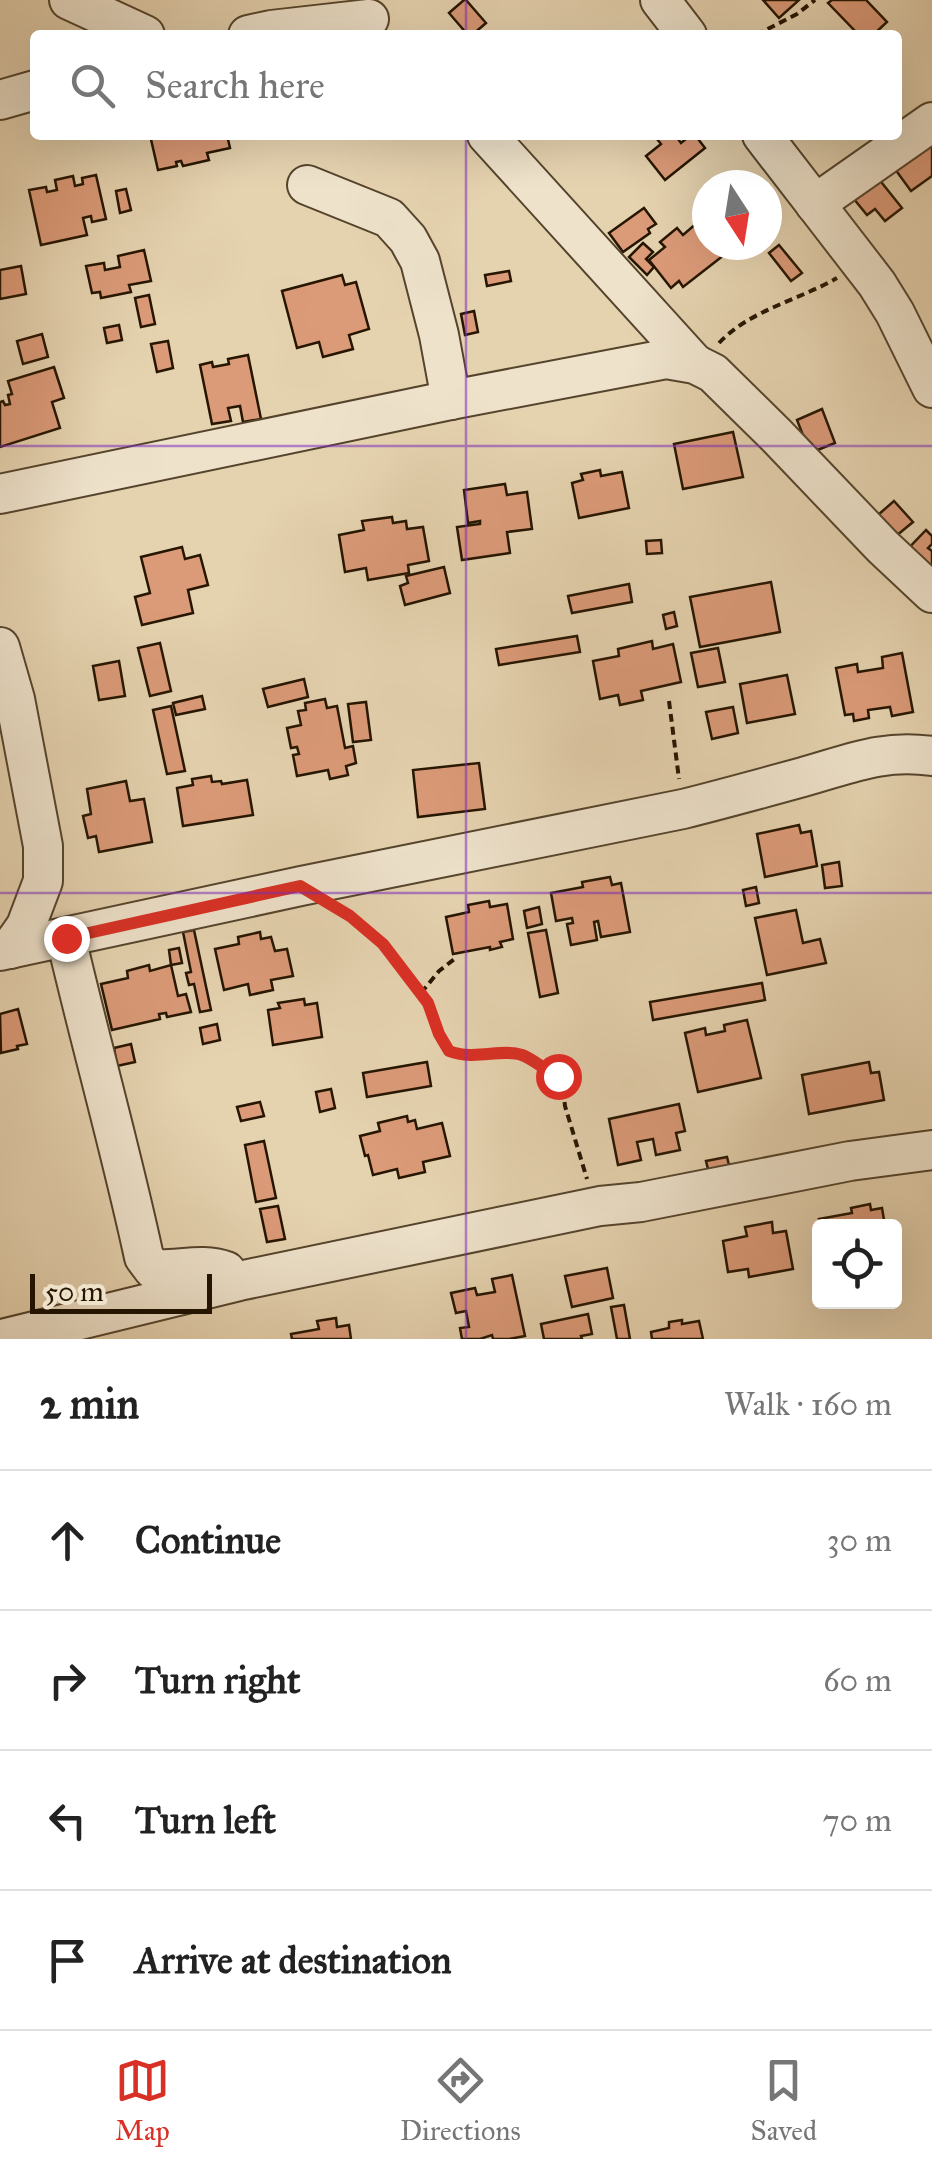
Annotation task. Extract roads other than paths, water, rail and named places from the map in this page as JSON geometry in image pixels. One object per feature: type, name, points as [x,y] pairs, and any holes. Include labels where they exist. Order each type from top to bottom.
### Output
[{"type":"street","points":[[69,0],[135,30]]},
{"type":"street","points":[[660,0],[683,30]]},
{"type":"street","points":[[271,30],[369,18]]},
{"type":"street","points":[[0,100],[30,91]]},
{"type":"street","points":[[816,204],[932,122]]},
{"type":"street","points":[[492,140],[700,366],[778,436],[932,593]]},
{"type":"street","points":[[766,140],[857,257],[895,313],[932,388]]},
{"type":"street","points":[[306,186],[389,218],[408,239],[420,261],[451,400]]},
{"type":"street","points":[[0,494],[666,359],[700,366]]},
{"type":"street","points":[[0,647],[15,699],[43,846],[42,881],[26,926],[5,950]]},
{"type":"street","points":[[5,950],[683,809],[869,757],[905,752],[932,756]]},
{"type":"street","points":[[66,938],[144,1257],[153,1269],[216,1267],[240,1282]]},
{"type":"street","points":[[2,1339],[240,1282],[600,1206],[932,1150]]}]
